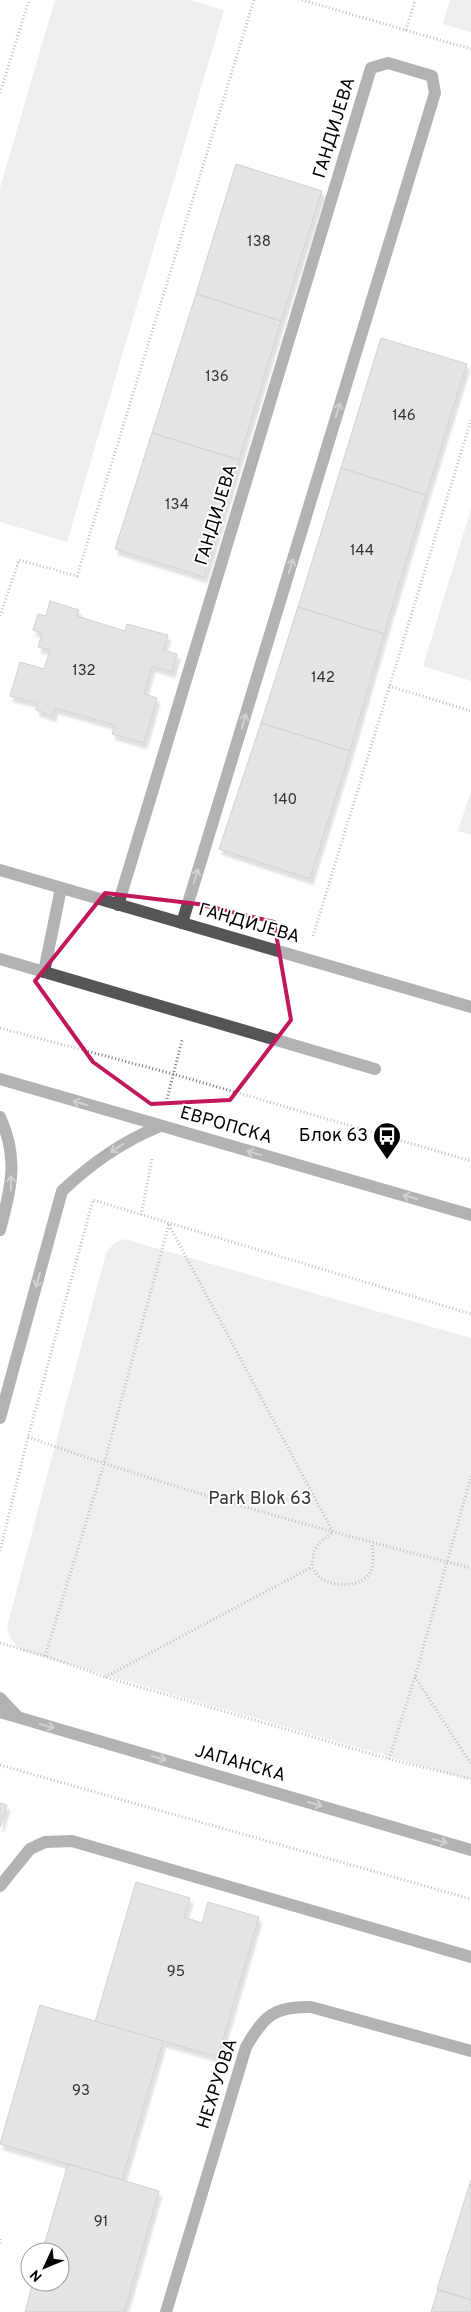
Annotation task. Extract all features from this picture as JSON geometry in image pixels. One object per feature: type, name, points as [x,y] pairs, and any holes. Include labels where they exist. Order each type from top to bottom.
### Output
[{"type":"street","name":"ГАНДИЈЕВА","points":[[118,904],[371,68],[388,63],[432,76],[435,93],[182,923]]},
{"type":"street","name":"ГАНДИЈЕВА","points":[[0,870],[471,1008]]},
{"type":"street","points":[[44,972],[61,888]]},
{"type":"street","points":[[0,959],[375,1070]]},
{"type":"street","name":"ЕВРОПСКА","points":[[0,1079],[471,1215]]},
{"type":"street","points":[[0,1117],[11,1147],[11,1188],[0,1230]]},
{"type":"street","points":[[0,1418],[62,1191],[84,1170],[130,1138],[160,1126]]},
{"type":"street","points":[[0,1698],[19,1717]]},
{"type":"street","name":"ЈАПАНСКА","points":[[0,1712],[471,1850]]},
{"type":"street","points":[[0,1886],[30,1849],[45,1842],[72,1841],[471,1957]]},
{"type":"street","name":"НЕХРУОВА","points":[[166,2312],[246,2047],[257,2029],[270,2014],[289,2006],[311,2007],[471,2052]]},
{"type":"path","points":[[0,93],[29,0]]},
{"type":"path","points":[[0,616],[19,560],[78,576],[254,0]]},
{"type":"path","points":[[302,0],[471,49]]},
{"type":"path","points":[[406,30],[415,0]]},
{"type":"path","points":[[305,959],[471,420]]},
{"type":"path","points":[[389,686],[471,711]]},
{"type":"path","points":[[167,1099],[188,1015]]},
{"type":"path","points":[[0,1028],[173,1074],[471,1161]]},
{"type":"path","points":[[142,1214],[152,1159]]},
{"type":"path","points":[[0,1551],[28,1437],[93,1200],[471,1314]]},
{"type":"path","points":[[46,1656],[104,1464],[169,1224]]},
{"type":"path","points":[[169,1224],[333,1532]]},
{"type":"path","points":[[28,1437],[104,1464],[333,1532],[471,1568]]},
{"type":"path","points":[[389,1759],[471,1476]]},
{"type":"path","points":[[333,1532],[320,1542],[312,1552],[312,1567],[321,1579],[334,1584],[352,1585],[368,1575],[374,1562],[372,1543]]},
{"type":"path","points":[[105,1677],[312,1567]]},
{"type":"path","points":[[0,1644],[46,1656],[105,1677],[389,1759],[471,1779]]},
{"type":"path","points":[[414,1677],[471,1764]]},
{"type":"path","points":[[0,1765],[471,1899]]},
{"type":"path","points":[[0,2239],[0,2244]]},
{"type":"highlighted area","points":[[105,893],[198,904],[274,922],[291,1020],[230,1100],[151,1104],[93,1062],[35,981]]},
{"type":"green space","points":[[55,0],[189,0],[224,10],[67,542],[0,522],[0,188]]},
{"type":"green space","points":[[450,0],[471,0],[471,32],[443,24]]},
{"type":"green space","points":[[471,509],[471,681],[423,666]]},
{"type":"green space","points":[[471,790],[471,835],[458,831]]},
{"type":"green space","name":"Park Blok 63","points":[[124,1239],[471,1338],[471,1780],[22,1651],[11,1639],[7,1627],[106,1253],[114,1243]]},
{"type":"building","points":[[236,164],[322,191],[281,321],[196,294]]},
{"type":"building","points":[[196,294],[281,321],[239,460],[152,433]]},
{"type":"building","points":[[381,338],[467,364],[426,495],[341,468]]},
{"type":"building","points":[[152,433],[239,460],[204,577],[115,549]]},
{"type":"building","points":[[341,468],[426,495],[384,634],[298,607]]},
{"type":"building","points":[[50,601],[79,610],[77,616],[125,631],[127,624],[168,635],[163,650],[177,654],[172,672],[152,666],[144,694],[157,698],[144,743],[112,734],[115,725],[55,708],[53,716],[36,710],[38,703],[10,696],[20,662],[44,669],[50,650],[38,647],[42,633],[33,630],[38,614],[46,616]]},
{"type":"building","points":[[298,607],[384,634],[350,751],[261,723]]},
{"type":"building","points":[[261,723],[350,751],[310,879],[219,849]]},
{"type":"building","points":[[0,1803],[7,1805],[0,1827]]},
{"type":"building","points":[[136,1882],[190,1898],[184,1917],[202,1923],[208,1902],[259,1917],[218,2057],[95,2022]]},
{"type":"building","points":[[40,2005],[163,2041],[122,2180],[0,2144]]},
{"type":"building","points":[[68,2164],[159,2191],[124,2312],[25,2312],[30,2292],[70,2292],[70,2242],[45,2242]]},
{"type":"building","points":[[471,2180],[471,2300],[437,2289]]},
{"type":"building","points":[[438,2290],[471,2300],[471,2312],[431,2312]]},
{"type":"place","name":"Блок 63","points":[[387,1160]]}]
